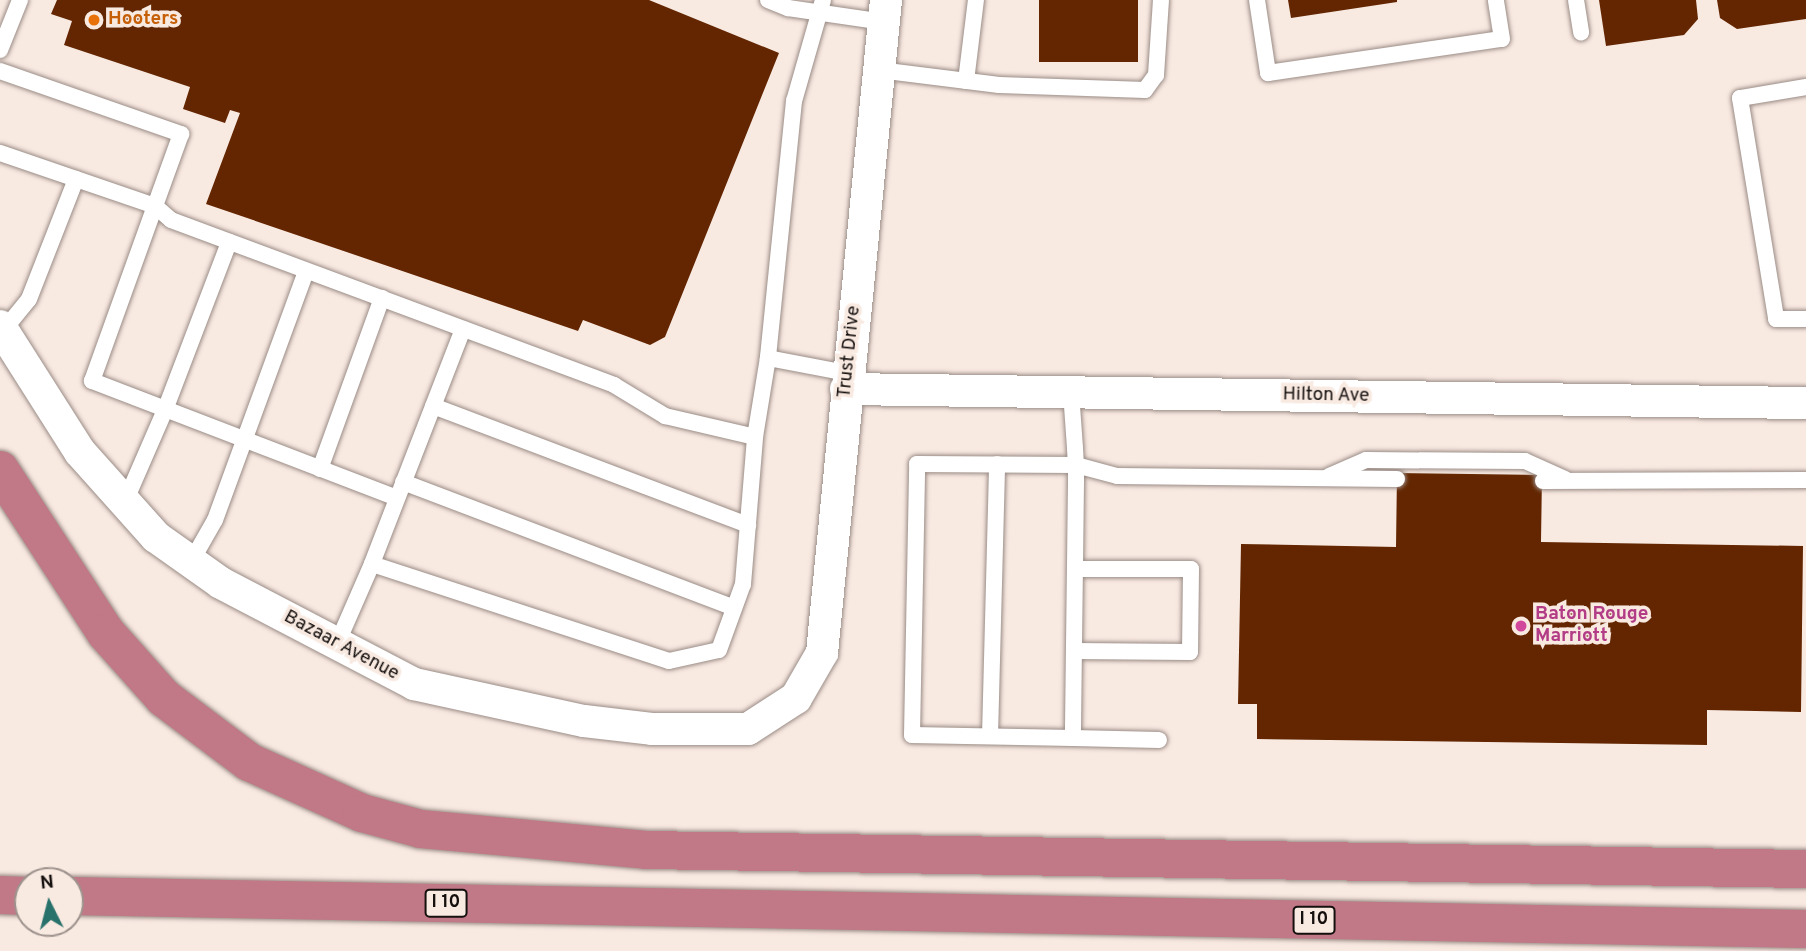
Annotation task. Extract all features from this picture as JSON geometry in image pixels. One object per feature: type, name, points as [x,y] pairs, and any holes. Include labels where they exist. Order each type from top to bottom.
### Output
[{"type":"highway","points":[[0,470],[106,633],[164,698],[249,762],[362,813],[421,830],[646,850],[1806,869]]},
{"type":"highway","name":"I 10","points":[[84,896],[1806,929]]},
{"type":"street","name":"Trust Drive","points":[[796,698],[822,653],[846,381],[885,11]]},
{"type":"street","name":"Bazaar Avenue","points":[[2,329],[80,452],[156,537],[221,583],[414,684],[584,722],[652,729],[748,729],[796,698]]},
{"type":"street","name":"Hilton Ave","points":[[846,381],[1071,392],[1806,403]]},
{"type":"lane","points":[[0,50],[20,0]]},
{"type":"lane","points":[[768,0],[885,11]]},
{"type":"lane","points":[[966,81],[976,0]]},
{"type":"lane","points":[[879,70],[966,81],[1145,90],[1156,75],[1161,0]]},
{"type":"lane","points":[[1257,0],[1268,73],[1502,39],[1496,0]]},
{"type":"lane","points":[[1576,0],[1581,33]]},
{"type":"lane","points":[[372,564],[669,661],[719,650],[743,584],[755,437],[768,358],[794,101],[821,6]]},
{"type":"lane","points":[[0,71],[180,134],[92,381],[320,469],[400,490],[734,608]]},
{"type":"lane","points":[[1806,87],[1740,98],[1776,319],[1806,319]]},
{"type":"lane","points":[[0,153],[155,206],[171,220],[614,385],[665,416],[755,437]]},
{"type":"lane","points":[[2,329],[29,299],[76,179]]},
{"type":"lane","points":[[125,502],[165,410],[229,242]]},
{"type":"lane","points":[[191,562],[215,520],[306,271]]},
{"type":"lane","points":[[320,469],[382,298]]},
{"type":"lane","points":[[337,644],[372,564],[463,329]]},
{"type":"lane","points":[[768,358],[846,381]]},
{"type":"lane","points":[[1071,392],[1076,465],[1073,738]]},
{"type":"lane","points":[[433,406],[748,525]]},
{"type":"lane","points":[[1325,478],[1366,460],[1525,461],[1571,481]]},
{"type":"lane","points":[[1159,740],[912,735],[916,464],[1076,465],[1117,476],[1397,479]]},
{"type":"lane","points":[[990,736],[997,464]]},
{"type":"lane","points":[[1543,481],[1806,480]]},
{"type":"lane","points":[[1074,651],[1190,652],[1191,569],[1075,569]]},
{"type":"building","points":[[57,0],[649,0],[779,53],[665,337],[650,345],[583,320],[578,331],[206,204],[240,113],[230,110],[225,123],[183,109],[190,87],[64,45],[72,21],[51,14]]},
{"type":"building","points":[[1039,0],[1138,0],[1138,62],[1039,62]]},
{"type":"building","points":[[1288,0],[1397,0],[1397,2],[1291,18]]},
{"type":"building","points":[[1599,0],[1696,0],[1698,19],[1684,35],[1606,46]]},
{"type":"building","points":[[1717,0],[1806,0],[1806,19],[1737,29],[1720,18]]},
{"type":"building","name":"Baton Rouge Marriott","points":[[1397,473],[1542,475],[1541,542],[1803,546],[1801,712],[1707,710],[1707,745],[1257,739],[1257,704],[1238,704],[1241,544],[1396,547]]},
{"type":"place","name":"Hooters","points":[[94,20]]},
{"type":"place","name":"Baton Rouge Marriott","points":[[1521,626]]}]
